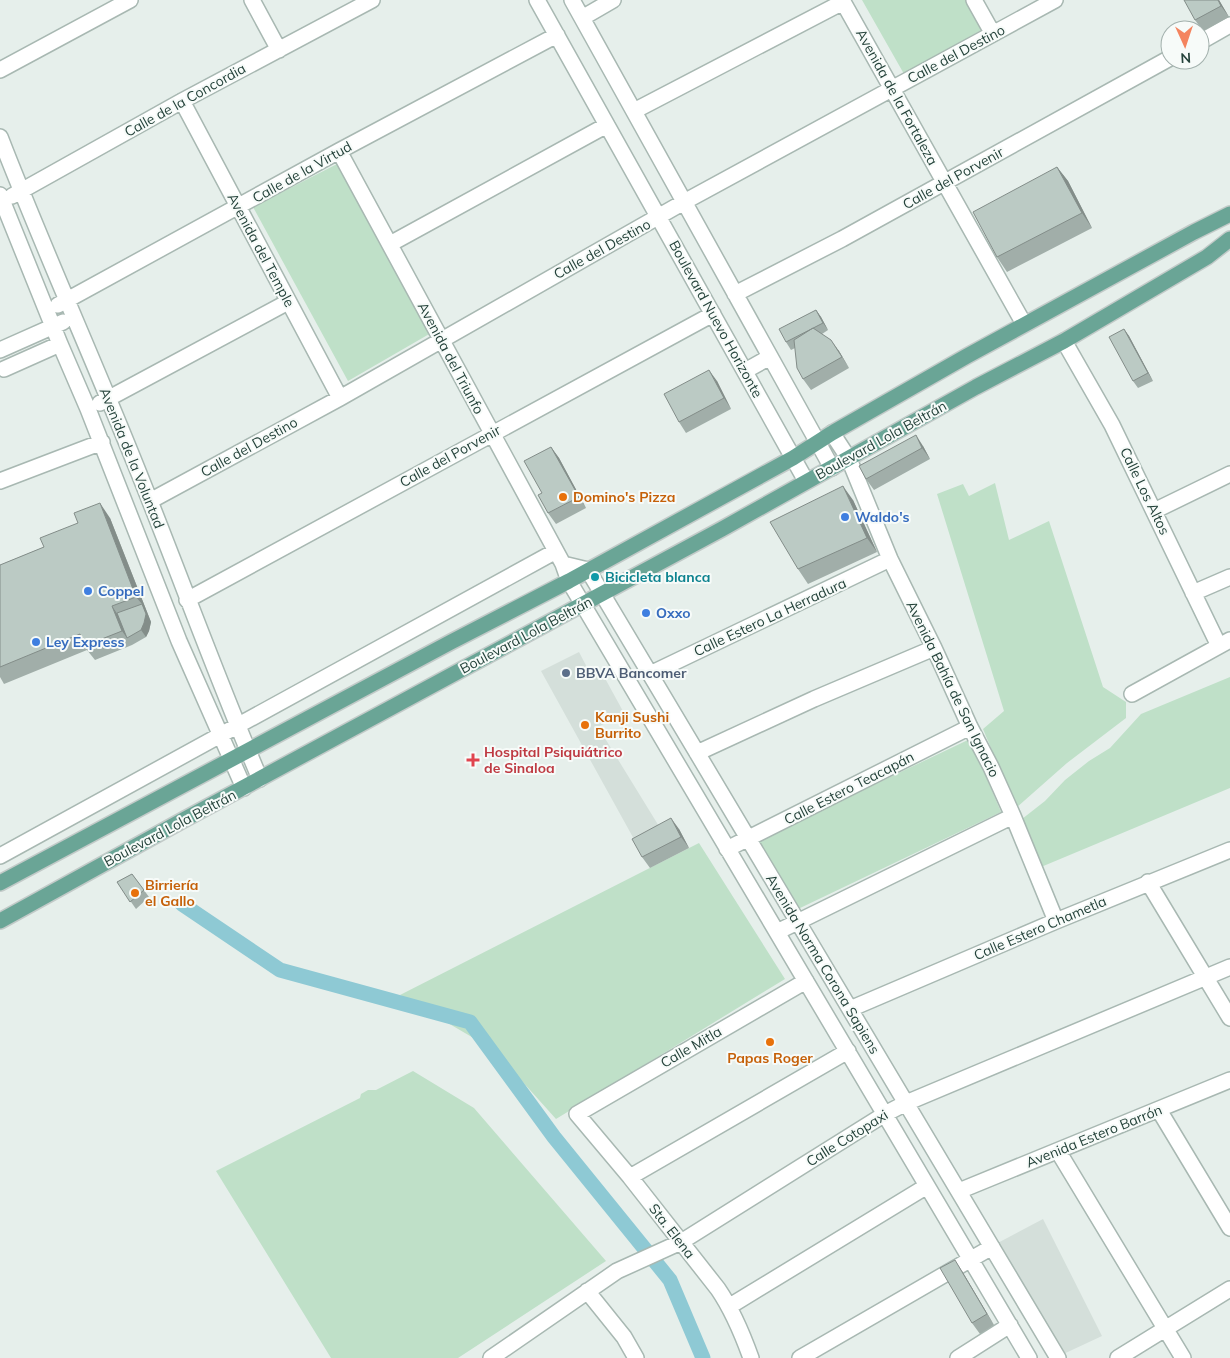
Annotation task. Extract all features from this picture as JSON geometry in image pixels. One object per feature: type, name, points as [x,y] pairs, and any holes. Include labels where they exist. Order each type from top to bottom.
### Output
[{"type":"main road","name":"Boulevard Lola Beltrán","points":[[0,883],[442,646],[568,581],[793,458],[832,433],[1024,324],[1230,214]]},
{"type":"main road","name":"Boulevard Lola Beltrán","points":[[0,921],[849,459],[976,387],[1064,341],[1207,257],[1230,239]]},
{"type":"street","points":[[0,70],[130,0]]},
{"type":"street","points":[[252,0],[279,50]]},
{"type":"street","name":"Calle de la Concordia","points":[[1,200],[21,191],[182,101],[372,0]]},
{"type":"street","name":"Boulevard Nuevo Horizonte","points":[[537,0],[806,481]]},
{"type":"street","name":"Boulevard Nuevo Horizonte","points":[[572,0],[832,468]]},
{"type":"street","points":[[582,18],[613,0]]},
{"type":"street","points":[[974,0],[993,34]]},
{"type":"street","name":"Calle del Destino","points":[[150,501],[340,398],[684,202],[1055,0]]},
{"type":"street","points":[[634,111],[843,1]]},
{"type":"street","name":"Avenida de la Fortaleza","points":[[843,1],[1024,324]]},
{"type":"street","points":[[1210,36],[1230,25]]},
{"type":"street","name":"Calle de la Virtud","points":[[48,310],[339,151],[557,35]]},
{"type":"street","name":"Calle del Porvenir","points":[[735,294],[945,183],[1160,64]]},
{"type":"street","name":"Avenida del Temple","points":[[182,101],[340,398]]},
{"type":"street","points":[[390,244],[607,125]]},
{"type":"street","name":"Avenida de la Voluntad","points":[[0,138],[150,501],[187,600],[260,779]]},
{"type":"street","name":"Avenida del Triunfo","points":[[339,151],[560,558],[568,581]]},
{"type":"street","name":"Avenida de la Voluntad","points":[[1,200],[102,442],[179,641],[244,788]]},
{"type":"street","name":"Boulevard Lola Beltrán","points":[[1194,232],[1215,220],[1230,208]]},
{"type":"street","name":"Boulevard Lola Beltrán","points":[[1207,257],[1230,247]]},
{"type":"street","points":[[88,409],[288,302]]},
{"type":"street","name":"Calle del Porvenir","points":[[187,600],[713,314]]},
{"type":"street","points":[[0,350],[74,317]]},
{"type":"street","points":[[30,338],[37,354]]},
{"type":"street","name":"Calle Los Altos","points":[[1064,341],[1112,425],[1193,592],[1226,645]]},
{"type":"street","points":[[2,369],[60,344]]},
{"type":"street","points":[[745,371],[770,357]]},
{"type":"street","name":"Avenida Bahía de San Ignacio","points":[[832,433],[849,459],[890,559],[991,767],[1056,921]]},
{"type":"street","points":[[0,482],[102,442]]},
{"type":"street","points":[[1154,511],[1230,474]]},
{"type":"street","points":[[0,856],[220,735],[560,558],[588,570]]},
{"type":"street","name":"Calle Estero La Herradura","points":[[650,674],[890,559]]},
{"type":"street","name":"Avenida Norma Corona Sapiens","points":[[588,570],[1058,1358]]},
{"type":"street","points":[[1193,592],[1230,577]]},
{"type":"street","name":"Avenida Norma Corona Sapiens","points":[[568,581],[1029,1358]]},
{"type":"street","points":[[1132,694],[1226,645]]},
{"type":"street","points":[[697,753],[814,699],[934,648]]},
{"type":"street","name":"Calle Estero Teacapán","points":[[727,848],[970,727]]},
{"type":"street","points":[[777,932],[1013,816]]},
{"type":"street","name":"Calle Estero Chametla","points":[[850,1009],[1148,882],[1230,850]]},
{"type":"street","points":[[1148,882],[1230,1018]]},
{"type":"street","name":"Calle Cotopaxi","points":[[491,1358],[617,1271],[681,1242],[885,1114],[906,1103],[1230,967]]},
{"type":"street","name":"Calle Mitla","points":[[577,1114],[806,981]]},
{"type":"street","points":[[630,1178],[848,1051]]},
{"type":"street","name":"Avenida Estero Barrón","points":[[959,1191],[1230,1080]]},
{"type":"street","points":[[1159,1110],[1230,1228]]},
{"type":"street","name":"Sta. Elena","points":[[577,1114],[630,1178],[730,1306],[751,1358]]},
{"type":"street","points":[[1058,1151],[1183,1358]]},
{"type":"street","points":[[730,1306],[927,1186]]},
{"type":"street","points":[[800,1358],[992,1247]]},
{"type":"street","points":[[1118,1358],[1230,1290]]},
{"type":"street","points":[[587,1291],[624,1337],[636,1358]]},
{"type":"street","points":[[958,1358],[1010,1325]]},
{"type":"shaded area","points":[[579,652],[591,675],[601,671],[624,713],[598,727],[665,836],[640,850],[541,671]]},
{"type":"shaded area","points":[[1043,1219],[1102,1336],[1057,1357],[992,1246]]},
{"type":"green space","points":[[862,0],[972,0],[987,27],[904,74]]},
{"type":"green space","points":[[339,163],[431,333],[348,381],[253,207]]},
{"type":"green space","points":[[995,483],[1009,540],[1049,521],[1103,687],[1126,702],[1126,718],[1067,763],[1016,808],[983,729],[1004,711],[937,494],[963,484],[969,496]]},
{"type":"green space","points":[[1230,677],[1230,788],[1041,867],[1022,819],[1045,801],[1065,780],[1089,761],[1110,748],[1141,714]]},
{"type":"green space","points":[[970,739],[1001,812],[798,909],[758,840]]},
{"type":"green space","points":[[699,843],[785,979],[556,1119],[494,1050],[400,995]]},
{"type":"green space","points":[[413,1071],[474,1108],[606,1261],[458,1358],[331,1358],[216,1171],[360,1098],[361,1094],[368,1090],[376,1090]]},
{"type":"building","points":[[1184,0],[1218,0],[1221,6],[1195,20]]},
{"type":"building","points":[[1057,167],[1082,213],[997,257],[973,212]]},
{"type":"building","points":[[816,310],[823,323],[786,342],[779,329]]},
{"type":"building","points":[[813,328],[831,340],[842,357],[803,379],[797,368],[794,340]]},
{"type":"building","points":[[1124,329],[1148,373],[1133,381],[1109,337]]},
{"type":"building","points":[[709,370],[724,398],[679,422],[664,394]]},
{"type":"building","points":[[916,435],[922,448],[866,479],[859,466]]},
{"type":"building","points":[[551,447],[579,497],[548,513],[538,495],[542,493],[524,461]]},
{"type":"building","points":[[843,486],[867,538],[798,569],[770,522]]},
{"type":"building","points":[[100,503],[136,597],[112,606],[122,631],[84,646],[80,634],[0,667],[0,565],[44,547],[40,538],[78,523],[74,513]]},
{"type":"building","points":[[142,604],[146,614],[141,630],[127,638],[117,613]]},
{"type":"building","points":[[671,818],[681,837],[642,857],[632,839]]},
{"type":"building","points":[[132,874],[144,890],[130,902],[117,882]]},
{"type":"building","points":[[955,1260],[987,1314],[972,1323],[940,1268]]},
{"type":"waterway","points":[[182,904],[280,970],[470,1022],[554,1137],[670,1280],[703,1358]]},
{"type":"place","name":"Domino's Pizza","points":[[563,497]]},
{"type":"place","name":"Waldo's","points":[[845,517]]},
{"type":"place","name":"Bicicleta blanca","points":[[595,577]]},
{"type":"place","name":"Coppel","points":[[88,591]]},
{"type":"place","name":"Oxxo","points":[[646,613]]},
{"type":"place","name":"Ley Express","points":[[36,642]]},
{"type":"place","name":"BBVA Bancomer","points":[[566,673]]},
{"type":"place","name":"Kanji Sushi Burrito","points":[[585,725]]},
{"type":"place","name":"Hospital Psiquiátrico de Sinaloa","points":[[473,760]]},
{"type":"place","name":"Birriería el Gallo","points":[[135,893]]},
{"type":"place","name":"Papas Roger","points":[[770,1042]]}]
